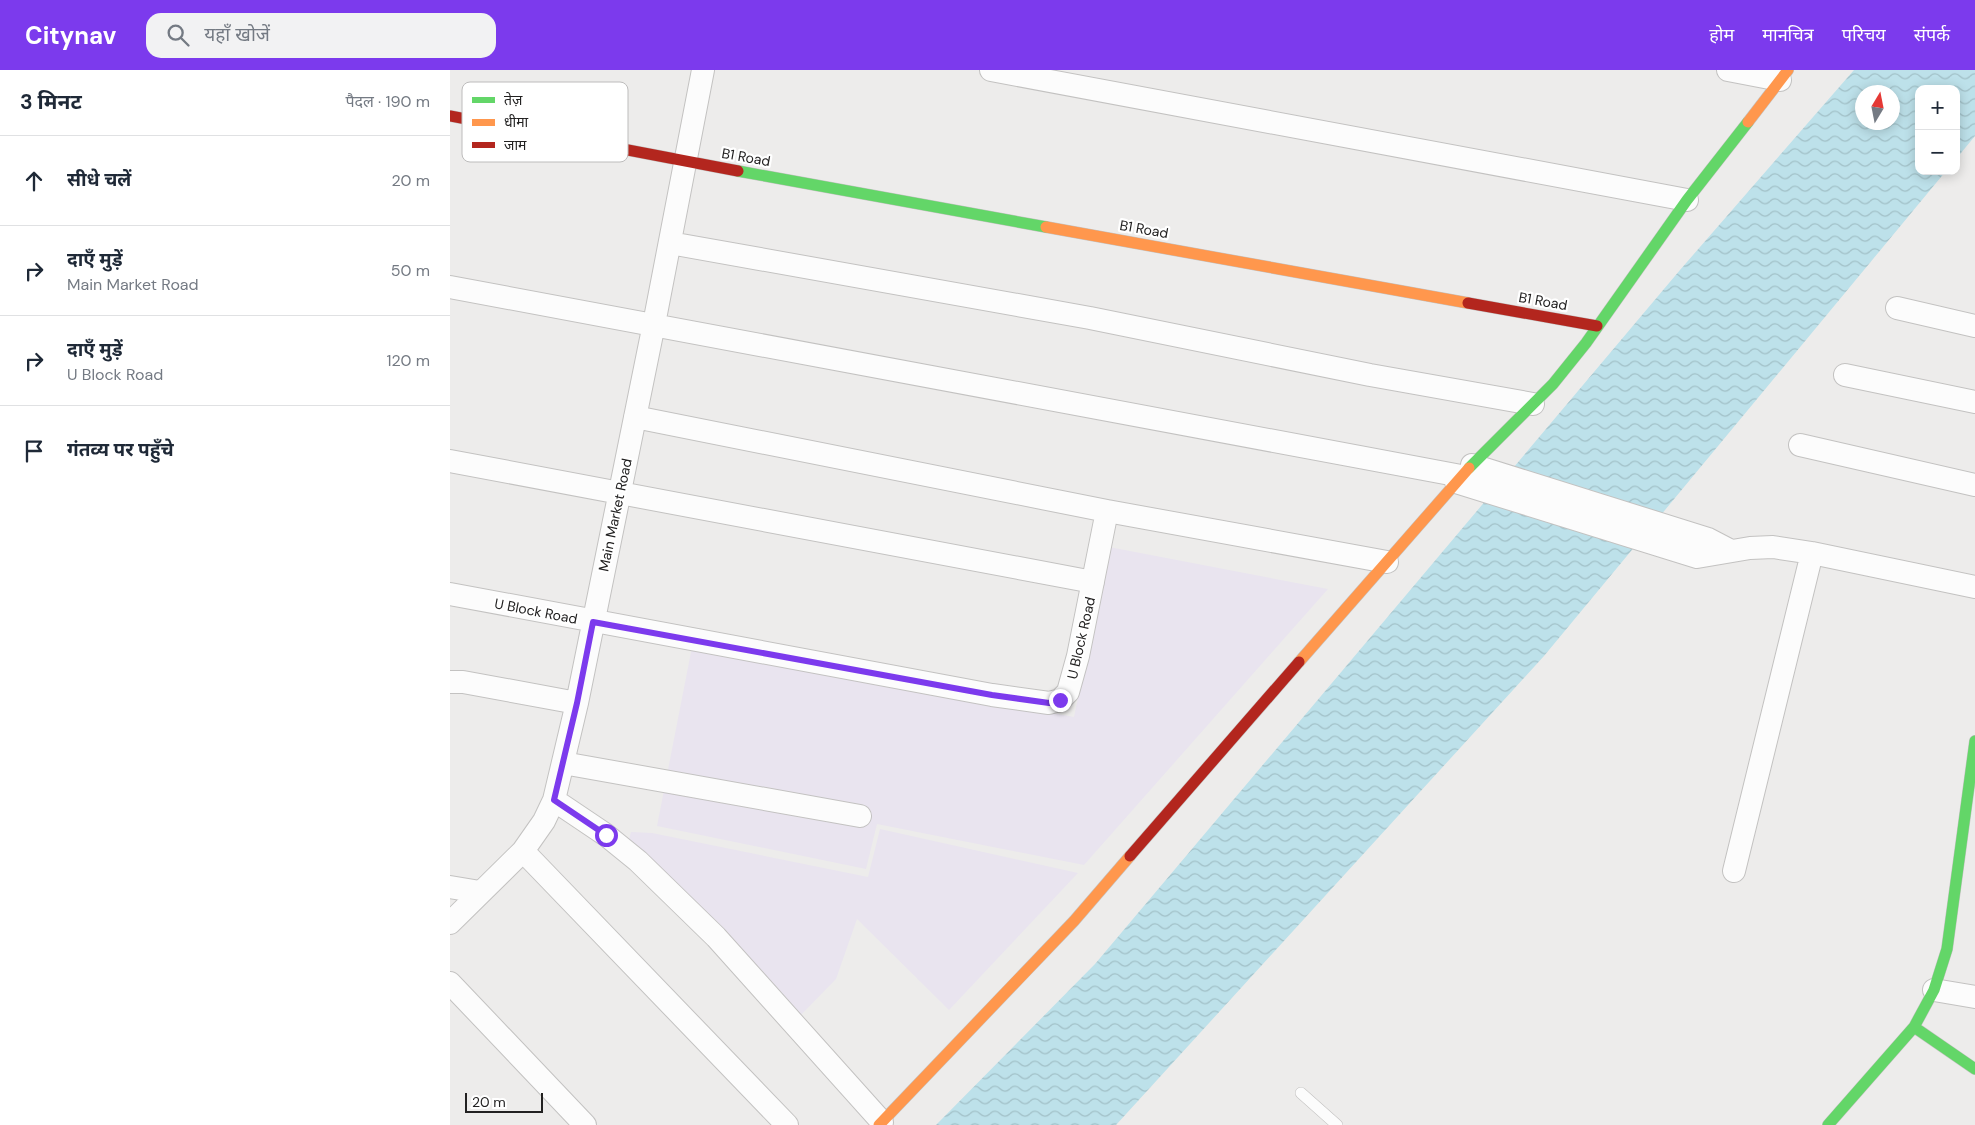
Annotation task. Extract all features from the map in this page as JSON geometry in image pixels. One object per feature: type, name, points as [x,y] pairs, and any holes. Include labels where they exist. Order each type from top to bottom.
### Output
[{"type":"street","name":"Main Market Road","points":[[450,923],[523,851],[544,822],[554,800],[577,703],[654,324],[703,70]]},
{"type":"street","points":[[991,70],[1687,200]]},
{"type":"street","points":[[1728,70],[1784,75]]},
{"type":"street","points":[[554,800],[606,835],[638,862],[702,923],[881,1124],[1074,921],[1387,562],[1553,384],[1586,344],[1687,200],[1784,75]]},
{"type":"street","name":"B1 Road","points":[[628,151],[1597,326]]},
{"type":"street","points":[[670,243],[1090,318],[1370,376],[1533,404]]},
{"type":"street","points":[[450,286],[1467,478],[1702,548],[1731,551],[1773,547],[1812,553],[1975,587]]},
{"type":"street","points":[[1897,308],[1975,326]]},
{"type":"street","points":[[1845,375],[1975,402]]},
{"type":"street","points":[[635,417],[1107,510],[1387,562]]},
{"type":"street","points":[[1800,445],[1975,485]]},
{"type":"street","points":[[450,461],[1093,582]]},
{"type":"street","points":[[1467,478],[1494,472],[1702,548]]},
{"type":"street","name":"U Block Road","points":[[450,594],[992,695],[1049,703],[1060,700],[1068,692],[1078,656],[1107,510]]},
{"type":"street","points":[[1734,871],[1812,553]]},
{"type":"street","points":[[450,682],[463,682],[577,703]]},
{"type":"street","points":[[1828,1125],[1914,1027],[1934,990],[1947,949],[1975,741]]},
{"type":"street","points":[[563,762],[860,816]]},
{"type":"street","points":[[523,851],[787,1125]]},
{"type":"street","points":[[450,887],[480,892]]},
{"type":"street","points":[[450,983],[585,1125]]},
{"type":"street","points":[[1934,990],[1975,998]]},
{"type":"street","points":[[1914,1027],[1975,1069]]},
{"type":"lane","points":[[1301,1093],[1337,1125]]},
{"type":"shaded area","points":[[1109,547],[1328,589],[1084,865],[877,824],[866,869],[657,826],[692,647],[1074,717]]},
{"type":"shaded area","points":[[880,829],[1078,873],[949,1010],[857,919],[836,979],[795,1021],[625,854],[631,832],[652,833],[868,877]]},
{"type":"water","points":[[1854,70],[1975,70],[1975,136],[1960,154],[1960,85],[1915,85],[1915,175],[1943,175],[1544,656],[1116,1125],[936,1125],[1095,964],[1680,270]]},
{"type":"traffic: fast","points":[[1469,468],[1553,384],[1586,343],[1687,200],[1748,122]]},
{"type":"traffic: fast","points":[[738,171],[1046,227]]},
{"type":"traffic: fast","points":[[1828,1125],[1914,1027],[1934,990],[1947,949],[1975,741]]},
{"type":"traffic: fast","points":[[1914,1027],[1975,1069]]},
{"type":"traffic: slow","points":[[1748,122],[1788,70]]},
{"type":"traffic: slow","points":[[1046,227],[1468,303]]},
{"type":"traffic: slow","points":[[1299,662],[1469,468]]},
{"type":"traffic: slow","points":[[879,1125],[1074,921],[1130,856]]},
{"type":"traffic: jam","points":[[450,116],[462,118]]},
{"type":"traffic: jam","points":[[628,150],[738,171]]},
{"type":"traffic: jam","points":[[1468,303],[1597,326]]},
{"type":"traffic: jam","points":[[1130,856],[1299,662]]},
{"type":"route","points":[[606,835],[554,800],[577,703],[593,622],[992,695],[1049,703],[1060,700]]}]
